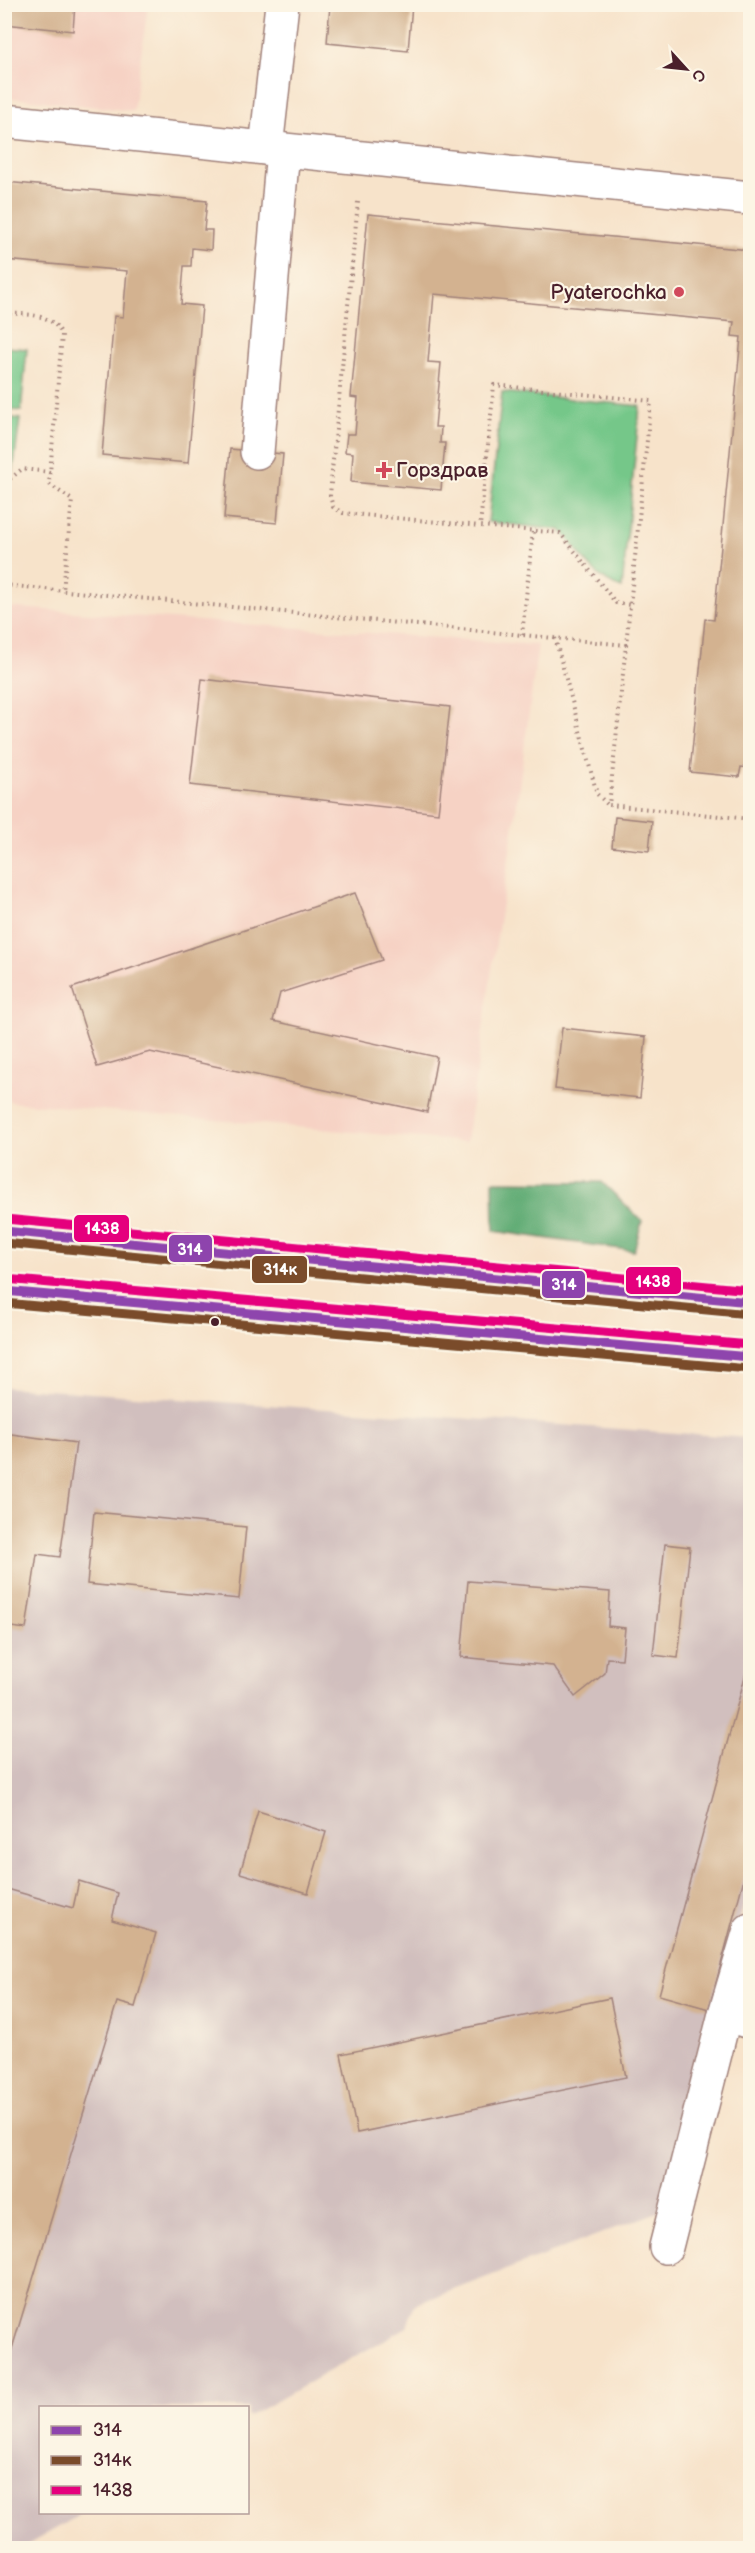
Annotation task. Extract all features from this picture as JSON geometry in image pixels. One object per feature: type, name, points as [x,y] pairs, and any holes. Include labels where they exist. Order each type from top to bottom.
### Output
[{"type":"main road","points":[[257,452],[282,4]]},
{"type":"main road","points":[[4,121],[750,198]]},
{"type":"main road","points":[[4,1231],[750,1302]]},
{"type":"main road","points":[[4,1291],[750,1357]]},
{"type":"main road","points":[[666,2247],[738,2018],[750,1930]]},
{"type":"path","points":[[358,202],[332,471],[330,496],[333,507],[343,513],[560,533],[616,603],[630,605]]},
{"type":"path","points":[[4,313],[46,317],[57,323],[62,335],[49,484],[72,500],[63,591]]},
{"type":"path","points":[[480,526],[495,385],[651,401],[609,805]]},
{"type":"path","points":[[4,477],[11,478],[22,469],[50,472]]},
{"type":"path","points":[[522,635],[533,531]]},
{"type":"path","points":[[4,585],[626,645]]},
{"type":"path","points":[[555,638],[597,794],[609,805],[750,819]]},
{"type":"shaded area","points":[[5,5],[148,5],[133,111],[5,97]]},
{"type":"shaded area","points":[[4,607],[538,645],[515,817],[466,1142],[11,1102],[4,1095]]},
{"type":"shaded area","points":[[4,1387],[750,1438],[750,1881],[660,2211],[414,2305],[407,2327],[249,2416],[249,2406],[39,2406],[39,2514],[81,2514],[22,2548],[4,2548]]},
{"type":"green space","points":[[5,347],[27,349],[21,411],[5,409]]},
{"type":"green space","points":[[502,392],[640,406],[622,588],[603,579],[595,572],[561,530],[488,522]]},
{"type":"green space","points":[[5,417],[20,419],[13,472],[5,471]]},
{"type":"green space","points":[[493,1181],[602,1182],[642,1221],[634,1251],[494,1231]]},
{"type":"building","points":[[4,4],[75,4],[73,31],[4,24]]},
{"type":"building","points":[[330,5],[412,5],[408,51],[327,43]]},
{"type":"building","points":[[5,182],[207,201],[204,230],[212,230],[211,250],[192,248],[191,266],[184,266],[181,304],[202,306],[188,463],[102,455],[114,316],[123,317],[127,271],[5,260]]},
{"type":"building","points":[[368,214],[750,250],[750,768],[741,767],[739,777],[690,772],[705,619],[714,620],[741,337],[732,336],[734,322],[434,294],[428,362],[441,363],[435,427],[441,427],[440,443],[445,443],[441,490],[351,482],[353,453],[345,452],[347,434],[355,434],[358,398],[351,397]]},
{"type":"building","points":[[230,449],[283,454],[277,523],[224,518]]},
{"type":"building","points":[[202,679],[450,707],[438,813],[190,785]]},
{"type":"building","points":[[615,817],[652,821],[649,851],[612,847]]},
{"type":"building","points":[[355,893],[382,960],[280,993],[273,1021],[437,1057],[427,1112],[150,1052],[97,1067],[72,988]]},
{"type":"building","points":[[562,1028],[646,1037],[640,1098],[555,1089]]},
{"type":"building","points":[[4,1433],[76,1443],[60,1557],[37,1554],[26,1629],[4,1626]]},
{"type":"building","points":[[94,1512],[246,1527],[239,1599],[87,1584]]},
{"type":"building","points":[[665,1544],[690,1547],[678,1658],[653,1655]]},
{"type":"building","points":[[468,1581],[610,1592],[608,1626],[625,1628],[622,1659],[607,1658],[605,1673],[575,1697],[553,1666],[461,1657]]},
{"type":"building","points":[[750,1658],[750,1856],[709,2009],[659,1995]]},
{"type":"building","points":[[258,1811],[326,1832],[308,1893],[240,1873]]},
{"type":"building","points":[[79,1881],[118,1893],[112,1920],[156,1933],[135,2007],[117,2002],[4,2375],[4,1888],[73,1908]]},
{"type":"building","points":[[610,1998],[626,2077],[357,2133],[341,2054]]},
{"type":"transit line","name":"1438","points":[[5,1219],[750,1290]]},
{"type":"transit line","name":"314","points":[[4,1231],[750,1302]]},
{"type":"transit line","name":"314к","points":[[4,1243],[749,1314]]},
{"type":"transit line","name":"1438","points":[[5,1279],[750,1345]]},
{"type":"transit line","name":"314","points":[[4,1291],[750,1357]]},
{"type":"transit line","name":"314к","points":[[4,1303],[749,1369]]},
{"type":"place","name":"Pyaterochka","points":[[679,292]]},
{"type":"place","name":"Горздрав","points":[[384,470]]}]
